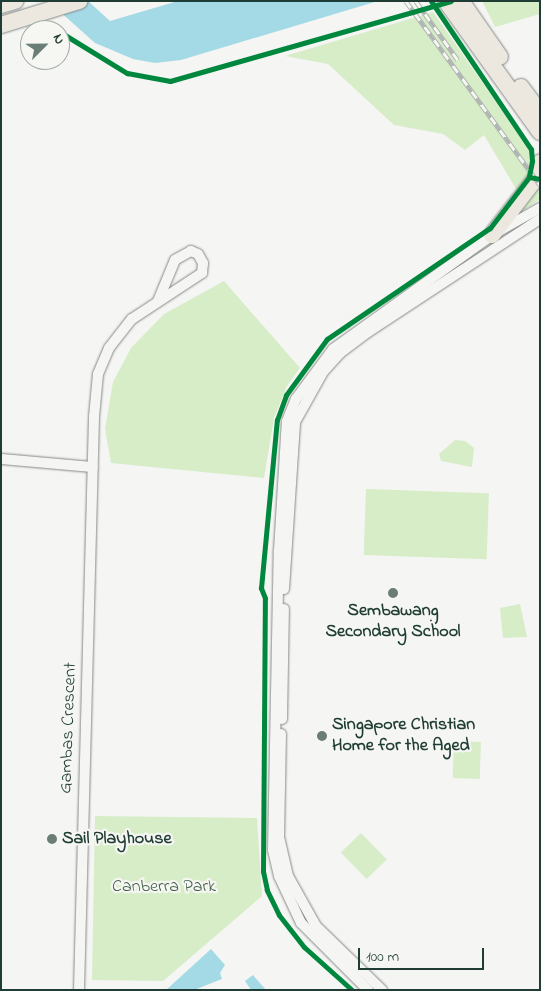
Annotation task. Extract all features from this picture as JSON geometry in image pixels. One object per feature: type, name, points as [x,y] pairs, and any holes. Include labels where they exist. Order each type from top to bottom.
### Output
[{"type":"main road","points":[[1,25],[79,1]]},
{"type":"main road","points":[[452,3],[540,112]]},
{"type":"main road","points":[[452,3],[540,132]]},
{"type":"main road","points":[[492,235],[536,178],[540,162]]},
{"type":"street","points":[[368,990],[301,923],[279,876],[272,850],[278,550],[287,421],[296,399],[333,349],[492,235],[540,208]]},
{"type":"street","points":[[382,990],[316,926],[293,887],[281,850],[286,524],[295,422],[307,397],[340,353],[540,219]]},
{"type":"street","name":"Gambas Crescent","points":[[79,990],[96,396],[101,366],[109,348],[123,329],[158,301],[170,296],[202,273],[203,262],[198,254],[191,252],[175,260],[158,301]]},
{"type":"street","points":[[1,459],[93,467]]},
{"type":"green space","points":[[482,1],[540,1],[540,14],[495,27]]},
{"type":"green space","points":[[433,12],[540,165],[540,199],[508,221],[519,194],[484,135],[465,150],[443,134],[394,125],[328,64],[285,56]]},
{"type":"green space","points":[[224,281],[300,368],[287,386],[274,418],[264,478],[111,463],[105,429],[113,382],[131,348],[164,314]]},
{"type":"green space","points":[[455,440],[465,441],[474,448],[472,467],[441,461],[439,454]]},
{"type":"green space","points":[[366,489],[489,493],[487,559],[364,555]]},
{"type":"green space","points":[[520,604],[527,637],[503,638],[500,608]]},
{"type":"green space","points":[[454,741],[481,742],[480,779],[453,778]]},
{"type":"green space","name":"Canberra Park","points":[[95,816],[257,818],[262,896],[163,981],[92,980]]},
{"type":"green space","points":[[361,833],[387,860],[367,879],[341,852]]},
{"type":"water","points":[[48,1],[88,1],[110,21],[178,1],[378,1],[181,60],[155,63],[133,59],[95,43]]},
{"type":"water","points":[[211,949],[225,965],[220,973],[222,979],[194,990],[166,990]]},
{"type":"water","points":[[253,975],[266,990],[251,990],[245,981]]},
{"type":"railway","points":[[406,1],[540,185]]},
{"type":"railway","points":[[416,1],[458,60]]},
{"type":"cycle path","points":[[431,1],[531,149],[532,161],[529,177],[540,179]]},
{"type":"cycle path","points":[[70,38],[127,73],[170,81],[451,1]]},
{"type":"cycle path","points":[[352,990],[304,947],[279,915],[267,890],[263,871],[265,598],[261,588],[277,420],[286,395],[327,339],[490,228],[529,177]]},
{"type":"place","name":"Sembawang Secondary School","points":[[393,593]]},
{"type":"place","name":"Singapore Christian Home for the Aged","points":[[322,736]]},
{"type":"place","name":"Sail Playhouse","points":[[52,839]]}]
